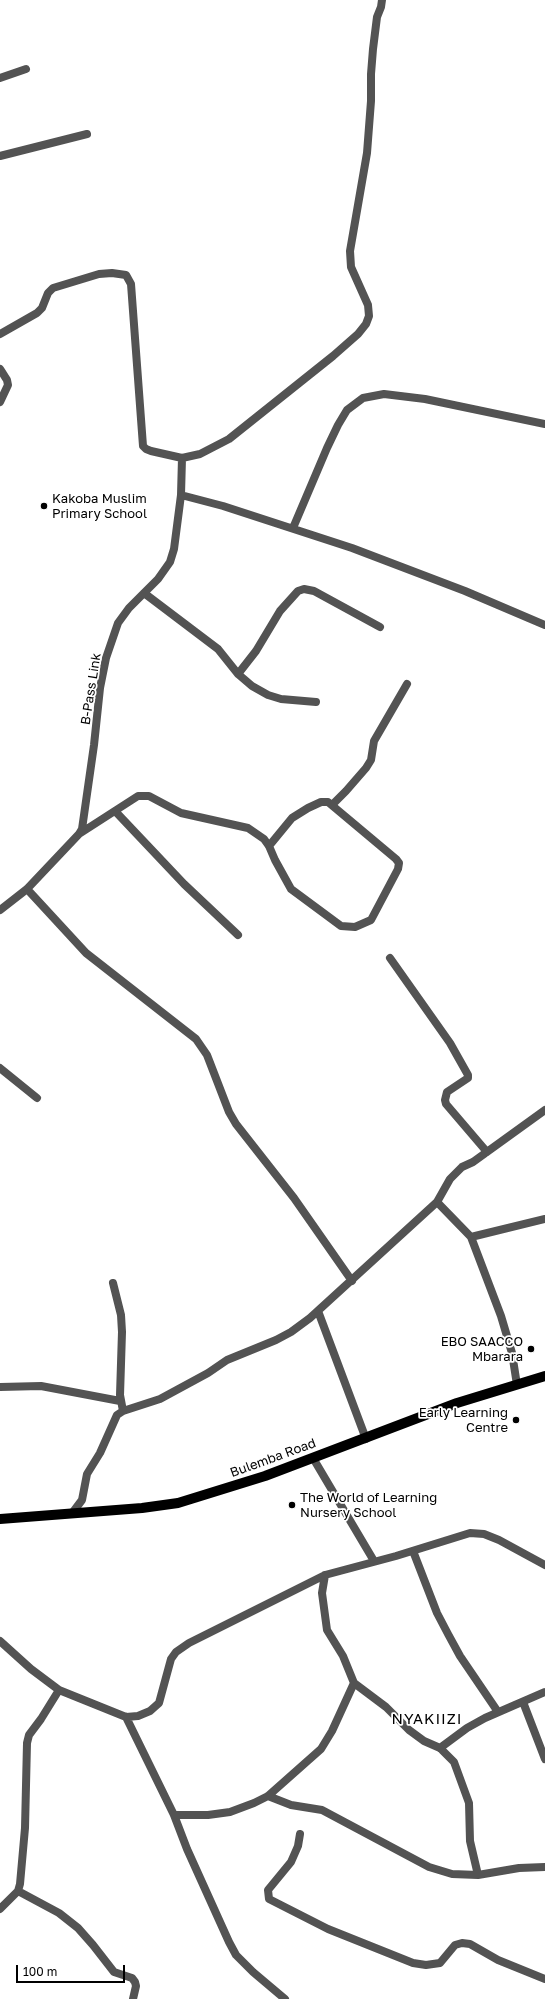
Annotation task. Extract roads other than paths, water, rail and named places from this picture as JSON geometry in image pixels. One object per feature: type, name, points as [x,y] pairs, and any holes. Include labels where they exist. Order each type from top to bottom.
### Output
[{"type":"main road","name":"Bulemba Road","points":[[0,1519],[73,1512],[142,1508],[178,1503],[265,1476],[458,1403],[545,1376]]},
{"type":"street","points":[[0,334],[38,313],[42,308],[48,293],[53,288],[99,274],[112,273],[126,275],[131,284],[144,446],[146,450],[151,452],[182,458],[194,456],[214,448],[241,431],[333,356],[366,324],[369,316],[368,306],[353,275],[350,251],[367,153],[371,101],[370,74],[375,28],[382,0]]},
{"type":"street","points":[[0,78],[26,69]]},
{"type":"street","points":[[0,156],[87,134]]},
{"type":"street","points":[[0,369],[8,384],[0,402]]},
{"type":"street","points":[[293,528],[338,426],[347,410],[363,398],[384,394],[425,399],[545,424]]},
{"type":"street","name":"B-Pass Link","points":[[0,910],[27,889],[79,834],[84,818],[100,688],[106,658],[118,623],[129,608],[158,579],[170,562],[174,550],[181,495],[182,458]]},
{"type":"street","points":[[181,495],[223,506],[293,528],[413,571],[545,625]]},
{"type":"street","points":[[238,674],[256,651],[280,611],[298,591],[304,589],[314,592],[380,627]]},
{"type":"street","points":[[144,593],[218,650],[238,674],[252,686],[268,695],[281,699],[316,702]]},
{"type":"street","points":[[332,805],[366,768],[371,760],[374,741],[407,684]]},
{"type":"street","points":[[79,834],[138,796],[149,796],[181,812],[248,828],[264,839],[285,879],[296,893],[341,926],[355,928],[371,920],[398,869],[399,863],[328,802],[321,802],[297,814],[269,846]]},
{"type":"street","points":[[115,811],[184,884],[238,935]]},
{"type":"street","points":[[27,889],[86,953],[196,1040],[207,1055],[229,1112],[236,1124],[294,1198],[352,1280]]},
{"type":"street","points":[[390,958],[450,1043],[468,1074],[468,1078],[446,1092],[444,1100],[487,1152]]},
{"type":"street","points":[[0,1068],[37,1098]]},
{"type":"street","points":[[73,1512],[82,1500],[87,1474],[100,1452],[117,1415],[123,1410],[160,1399],[208,1373],[227,1360],[276,1340],[291,1332],[352,1280],[438,1202],[450,1179],[462,1167],[487,1152],[545,1110]]},
{"type":"street","points":[[438,1202],[471,1237],[501,1316],[512,1353],[517,1385]]},
{"type":"street","points":[[471,1237],[545,1219]]},
{"type":"street","points":[[113,1283],[122,1332],[120,1401],[123,1410]]},
{"type":"street","points":[[318,1310],[366,1438]]},
{"type":"street","points":[[0,1387],[41,1386],[120,1401]]},
{"type":"street","points":[[313,1458],[374,1561]]},
{"type":"street","points":[[0,1641],[31,1669],[59,1690],[126,1717],[138,1716],[150,1711],[159,1702],[171,1659],[176,1652],[189,1643],[325,1575],[413,1550],[460,1534],[477,1532],[499,1540],[545,1565]]},
{"type":"street","points":[[413,1550],[437,1613],[444,1627],[460,1656],[498,1712]]},
{"type":"street","points":[[325,1575],[322,1593],[328,1630],[343,1656],[354,1683],[386,1707],[409,1730],[424,1741],[440,1748],[454,1762],[469,1803],[470,1841],[478,1875]]},
{"type":"street","points":[[174,1815],[208,1815],[230,1812],[268,1796],[321,1749],[332,1731],[354,1683]]},
{"type":"street","points":[[0,1909],[18,1891],[20,1884],[24,1843],[27,1743],[29,1735],[59,1690]]},
{"type":"street","points":[[440,1748],[467,1728],[498,1712],[545,1692]]},
{"type":"street","points":[[523,1702],[545,1758]]},
{"type":"street","points":[[126,1717],[174,1815],[223,1932],[236,1955],[253,1972],[285,1999]]},
{"type":"street","points":[[268,1796],[291,1805],[322,1810],[439,1871],[465,1876],[519,1868],[545,1866]]},
{"type":"street","points":[[300,1834],[298,1846],[291,1862],[268,1890],[269,1899],[328,1929],[413,1963],[426,1965],[440,1963],[455,1945],[462,1943],[470,1944],[498,1960],[545,1979]]},
{"type":"street","points":[[18,1891],[59,1913],[78,1928],[114,1972],[132,1978],[136,1986],[133,1999]]},
{"type":"place","name":"Kakoba Muslim Primary School","points":[[44,506]]},
{"type":"place","name":"EBO SAACCO Mbarara","points":[[531,1349]]},
{"type":"place","name":"Early Learning Centre","points":[[516,1420]]},
{"type":"place","name":"The World of Learning Nursery School","points":[[292,1505]]},
{"type":"district","name":"NYAKIIZI","points":[[427,1719]]}]
